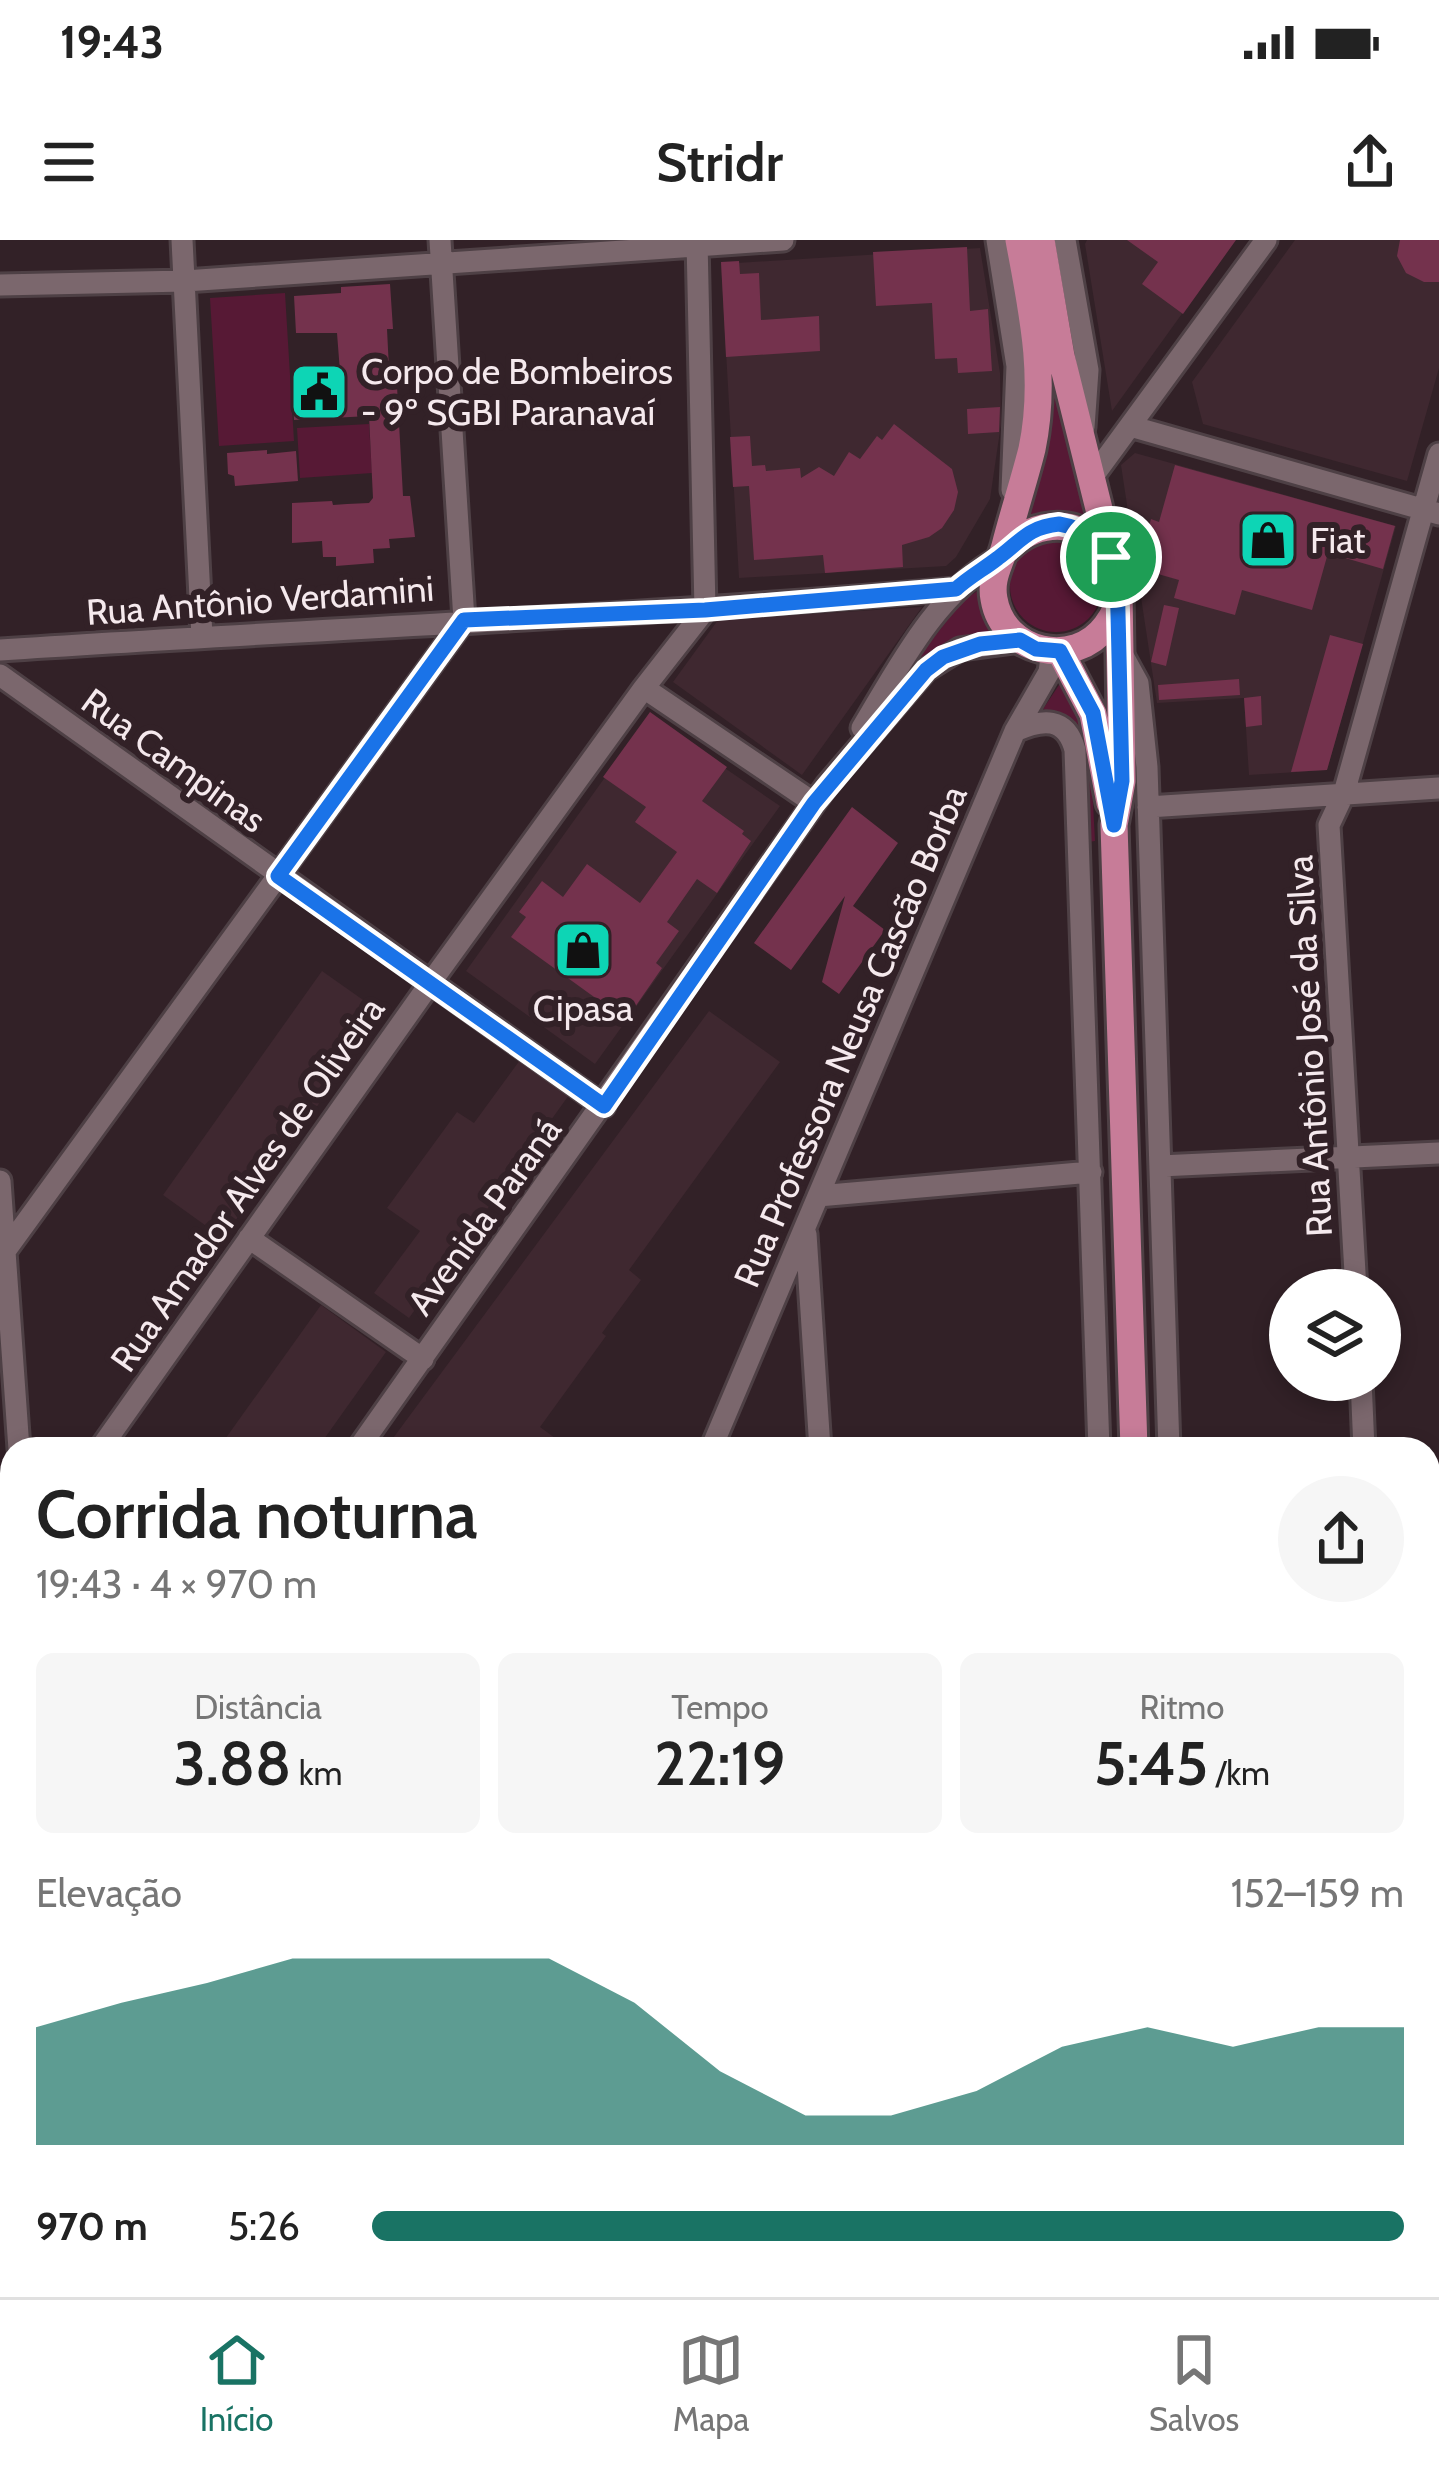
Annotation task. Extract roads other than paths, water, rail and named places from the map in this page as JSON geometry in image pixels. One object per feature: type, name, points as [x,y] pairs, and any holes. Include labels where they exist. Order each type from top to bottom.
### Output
[{"type":"main road","points":[[1019,240],[1040,356],[1040,392],[1031,453],[993,596],[1002,621],[1020,640],[1056,651],[1094,638],[1116,609],[1119,591]]},
{"type":"main road","points":[[1041,240],[1061,356],[1119,591],[1122,781],[1114,825]]},
{"type":"main road","points":[[1002,555],[1028,531],[1059,524],[1089,534],[1111,557]]},
{"type":"main road","points":[[1056,651],[1093,713],[1114,825],[1134,1437]]},
{"type":"street","points":[[182,240],[202,637]]},
{"type":"street","points":[[0,285],[185,281],[441,251],[783,240]]},
{"type":"street","points":[[997,240],[1017,366],[1010,519]]},
{"type":"street","points":[[1065,240],[1088,370],[1082,446]]},
{"type":"street","points":[[1090,479],[1266,240]]},
{"type":"street","points":[[697,242],[705,610]]},
{"type":"street","points":[[2,1255],[464,620],[441,251]]},
{"type":"street","points":[[1130,425],[1431,511]]},
{"type":"street","name":"Rua Antônio José da Silva","points":[[1355,1269],[1329,825],[1344,794],[1431,511],[1439,454]]},
{"type":"street","name":"Avenida Paraná","points":[[367,1437],[604,1106],[956,589],[1002,555]]},
{"type":"street","name":"Rua Antônio Verdamini","points":[[0,650],[464,620],[705,610],[956,589]]},
{"type":"street","name":"Rua Amador Alves de Oliveira","points":[[108,1437],[431,982],[705,610]]},
{"type":"street","name":"Avenida Paraná","points":[[820,794],[926,670],[960,649],[1020,640]]},
{"type":"street","name":"Rua Professora Neusa Cascão Borba","points":[[716,1437],[1015,731],[1056,651]]},
{"type":"street","points":[[1120,652],[1138,682],[1148,807],[1169,1437]]},
{"type":"street","name":"Rua Campinas","points":[[0,675],[604,1106]]},
{"type":"street","points":[[644,688],[820,794]]},
{"type":"street","points":[[1015,731],[1041,721],[1059,724],[1075,750],[1099,1437]]},
{"type":"street","points":[[1148,807],[1439,788]]},
{"type":"street","points":[[1160,1166],[1439,1153]]},
{"type":"street","points":[[818,1196],[1090,1172]]},
{"type":"street","points":[[0,1181],[18,1437]]},
{"type":"street","points":[[806,1227],[819,1437]]},
{"type":"street","points":[[249,1238],[423,1359]]},
{"type":"street","points":[[1362,1401],[1363,1437]]},
{"type":"place","name":"Corpo de Bombeiros - 9º SGBI Paranavaí","points":[[319,392]]},
{"type":"place","name":"Fiat","points":[[1268,540]]},
{"type":"place","name":"Cipasa","points":[[583,950]]}]
